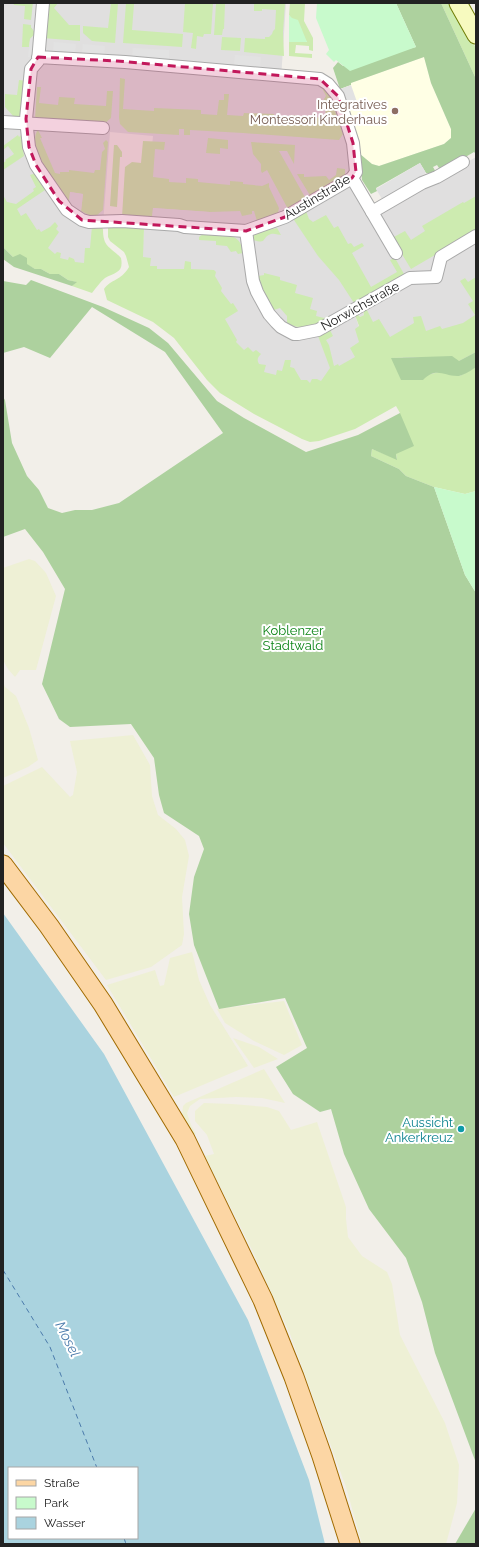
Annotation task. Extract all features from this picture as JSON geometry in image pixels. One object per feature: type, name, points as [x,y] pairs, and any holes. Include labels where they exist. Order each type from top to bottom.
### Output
[{"type":"main road","points":[[3,865],[49,926],[103,1004],[185,1139],[262,1300],[282,1349],[322,1456],[350,1544]]},
{"type":"street","name":"Austinstraße","points":[[38,57],[125,62],[320,79],[328,84],[338,96],[353,143],[356,172],[352,178],[285,217],[246,231],[122,221],[92,222],[82,220],[67,210],[36,165],[29,147],[26,123],[31,69],[38,62],[38,57],[42,3]]},
{"type":"street","points":[[458,3],[476,35]]},
{"type":"street","points":[[3,122],[103,128]]},
{"type":"street","points":[[372,212],[422,183],[438,177],[463,162]]},
{"type":"street","points":[[352,178],[396,253]]},
{"type":"street","name":"Norwichstraße","points":[[246,231],[253,281],[258,296],[269,314],[281,327],[298,334],[318,330],[410,278],[436,277],[441,257],[476,236]]},
{"type":"highlighted area","points":[[38,57],[117,61],[320,79],[338,96],[353,143],[356,172],[352,178],[285,217],[246,231],[82,220],[59,201],[36,165],[29,147],[26,119],[31,69]]},
{"type":"shaded area","points":[[3,3],[286,3],[281,79],[316,81],[331,93],[350,155],[349,176],[373,217],[476,157],[476,367],[423,380],[363,312],[364,315],[360,317],[359,315],[355,315],[359,327],[363,364],[308,416],[139,284],[153,136],[110,132],[103,224],[90,282],[3,234]]},
{"type":"shaded area","points":[[33,3],[39,3],[35,57],[28,57],[30,39],[34,35],[34,31],[31,27]]},
{"type":"shaded area","points":[[54,42],[76,44],[75,53],[53,51]]},
{"type":"shaded area","points":[[83,44],[105,46],[104,55],[82,54]]},
{"type":"shaded area","points":[[133,48],[169,50],[169,60],[132,57]]},
{"type":"shaded area","points":[[235,55],[261,57],[260,67],[234,65]]},
{"type":"shaded area","name":"Integratives Montessori Kinderhaus","points":[[424,57],[431,83],[451,129],[451,138],[444,144],[379,166],[372,164],[360,154],[340,89],[351,84],[350,83]]},
{"type":"shaded area","points":[[351,85],[357,102],[346,105],[340,89]]},
{"type":"shaded area","points":[[420,163],[426,173],[382,199],[376,189]]},
{"type":"shaded area","points":[[70,192],[83,194],[81,211],[69,203]]},
{"type":"shaded area","points":[[153,208],[210,212],[210,221],[214,221],[214,223],[152,219]]},
{"type":"shaded area","points":[[29,559],[35,561],[46,573],[56,596],[36,670],[20,670],[15,677],[3,660],[3,568]]},
{"type":"shaded area","points":[[3,681],[5,687],[16,696],[29,728],[38,760],[28,767],[3,778]]},
{"type":"shaded area","points":[[133,735],[150,765],[152,796],[158,815],[176,829],[185,840],[189,856],[182,897],[184,934],[182,945],[151,967],[106,980],[3,843],[3,786],[42,767],[70,797],[73,795],[77,772],[70,741]]},
{"type":"shaded area","points":[[192,952],[199,980],[210,1005],[248,1066],[174,1097],[107,985],[155,970],[160,986],[164,985],[170,958]]},
{"type":"shaded area","points":[[284,1001],[302,1045],[284,1055],[254,1041],[225,1023],[217,1009]]},
{"type":"shaded area","points":[[233,1038],[259,1047],[278,1059],[254,1068]]},
{"type":"shaded area","points":[[264,1069],[285,1103],[262,1098],[236,1097],[200,1099],[190,1106],[187,1113],[196,1134],[193,1135],[182,1116],[183,1106],[186,1103]]},
{"type":"shaded area","points":[[204,1103],[267,1107],[279,1111],[291,1130],[317,1122],[346,1207],[348,1237],[362,1256],[387,1272],[392,1284],[400,1335],[445,1423],[459,1465],[457,1503],[446,1544],[362,1544],[346,1487],[290,1334],[254,1254],[205,1156],[214,1154],[207,1135],[195,1121],[195,1111]]},
{"type":"green space","points":[[13,3],[33,3],[31,20],[24,19],[25,6],[14,5]]},
{"type":"green space","points":[[46,3],[58,3],[54,8],[69,25],[80,25],[80,41],[43,38]]},
{"type":"green space","points":[[111,3],[118,3],[115,43],[92,41],[83,33],[83,26],[108,28]]},
{"type":"green space","points":[[126,3],[137,3],[134,4],[132,30],[183,34],[182,47],[123,43]]},
{"type":"green space","points":[[185,3],[213,3],[211,34],[204,34],[203,37],[197,36],[196,49],[191,48],[193,33],[183,32]]},
{"type":"green space","points":[[285,3],[283,32],[284,56],[244,52],[245,38],[265,39],[265,37],[269,37],[272,34],[275,29],[276,10],[262,9],[262,11],[254,11],[254,4]]},
{"type":"green space","points":[[290,3],[305,3],[304,21],[313,38],[313,51],[309,50],[309,46],[296,45],[295,53],[312,54],[312,58],[289,56],[289,42],[307,42],[289,15]]},
{"type":"green space","points":[[317,3],[396,3],[416,47],[350,71],[336,60],[334,62],[326,54],[329,50],[316,18]]},
{"type":"green space","points":[[396,3],[441,3],[476,79],[476,154],[474,152],[441,171],[437,165],[433,167],[437,174],[426,173],[420,163],[376,188],[377,191],[371,194],[362,180],[360,154],[372,164],[379,166],[444,144],[451,138],[451,129],[431,83],[424,57],[351,83],[351,85],[340,89],[333,68],[338,62],[343,66],[416,47]]},
{"type":"green space","points":[[441,3],[451,3],[476,48],[476,79]]},
{"type":"green space","points":[[216,4],[225,4],[224,29],[222,35],[214,35]]},
{"type":"green space","points":[[289,15],[298,20],[307,42],[289,42]]},
{"type":"green space","points":[[23,24],[31,25],[34,31],[34,35],[30,39],[29,47],[22,47]]},
{"type":"green space","points":[[222,37],[241,38],[240,51],[221,50]]},
{"type":"green space","points":[[120,78],[125,79],[123,109],[154,111],[154,108],[201,110],[201,114],[217,115],[219,100],[224,100],[224,94],[229,94],[227,115],[243,116],[244,113],[274,114],[274,116],[289,117],[290,115],[325,118],[326,107],[324,105],[324,99],[326,96],[322,88],[323,86],[329,93],[343,134],[339,140],[190,130],[190,135],[184,135],[184,129],[179,129],[179,135],[128,132],[120,124],[119,118]]},
{"type":"green space","points":[[19,80],[27,81],[24,114],[14,117],[5,107],[5,94],[17,95]]},
{"type":"green space","points":[[37,87],[41,87],[39,103],[58,105],[59,97],[75,98],[74,104],[106,106],[107,91],[113,91],[111,118],[104,124],[35,119]]},
{"type":"green space","points":[[38,130],[55,173],[60,174],[60,172],[69,172],[69,170],[94,173],[95,170],[100,170],[102,152],[105,149],[103,143],[106,140],[108,142],[103,210],[96,216],[89,215],[81,211],[83,194],[70,192],[69,203],[45,167],[40,156],[36,146],[35,137]]},
{"type":"green space","points":[[18,135],[19,137],[21,135],[24,156],[3,170],[3,163],[6,161],[5,160],[14,154],[8,146],[3,150],[3,146]]},
{"type":"green space","points":[[208,138],[228,140],[228,149],[220,148],[220,154],[206,153]]},
{"type":"green space","points":[[143,141],[165,142],[164,150],[155,149],[153,177],[169,179],[169,182],[186,183],[186,178],[198,179],[198,182],[230,185],[230,181],[262,186],[269,183],[269,187],[279,208],[278,213],[257,221],[254,211],[252,211],[252,214],[242,216],[240,211],[210,212],[153,208],[152,219],[122,217],[125,167],[132,162],[141,163]]},
{"type":"green space","points":[[251,142],[295,145],[294,164],[287,151],[279,151],[306,199],[288,209],[267,170],[262,173],[261,164],[253,154]]},
{"type":"green space","points":[[114,145],[117,145],[122,152],[122,157],[120,157],[117,207],[110,206]]},
{"type":"green space","points":[[337,168],[345,169],[345,175],[311,197],[297,174],[304,174],[304,177],[326,176],[329,180],[336,175]]},
{"type":"green space","points":[[35,174],[45,190],[17,209],[21,216],[26,213],[37,230],[39,229],[41,232],[55,222],[58,226],[56,229],[59,232],[48,248],[55,254],[57,252],[61,253],[60,258],[68,260],[69,257],[74,259],[75,262],[84,263],[85,248],[90,248],[92,226],[100,226],[103,229],[104,240],[108,246],[121,258],[122,263],[120,269],[105,278],[92,293],[72,286],[76,282],[68,280],[59,274],[50,274],[41,269],[35,269],[13,257],[3,247],[3,195],[7,202],[16,204],[34,191],[33,189],[36,187],[30,175]]},
{"type":"green space","points":[[476,196],[476,231],[411,269],[392,238],[405,231],[411,240],[425,231],[422,226]]},
{"type":"green space","points":[[306,211],[309,219],[313,222],[326,215],[334,228],[338,226],[348,244],[351,243],[354,247],[362,243],[364,246],[352,253],[371,287],[397,272],[390,260],[395,258],[404,274],[354,303],[339,280],[318,256],[294,220],[294,217]]},
{"type":"green space","points":[[130,225],[131,228],[144,229],[143,257],[151,258],[150,266],[157,266],[157,269],[184,269],[185,261],[191,262],[191,269],[214,270],[216,272],[215,276],[222,288],[221,291],[231,304],[233,303],[238,311],[225,319],[237,340],[236,342],[244,350],[248,347],[253,352],[256,350],[261,354],[258,360],[259,364],[266,365],[264,372],[276,375],[277,370],[282,371],[285,360],[291,360],[290,367],[294,368],[301,380],[307,380],[310,383],[312,379],[321,381],[330,368],[318,336],[330,330],[333,336],[326,340],[329,345],[334,366],[338,364],[339,366],[355,357],[350,348],[359,342],[355,329],[359,326],[355,315],[357,313],[360,317],[364,315],[363,310],[366,308],[373,322],[379,319],[390,337],[414,323],[413,317],[421,316],[426,331],[440,326],[442,329],[463,323],[475,315],[468,304],[473,301],[460,281],[465,278],[468,282],[476,277],[476,352],[459,361],[420,357],[392,358],[427,375],[439,372],[460,376],[476,367],[476,491],[465,494],[434,487],[406,476],[399,469],[371,456],[372,449],[397,459],[396,454],[400,413],[396,406],[355,429],[319,441],[310,442],[254,414],[220,393],[207,380],[174,338],[153,322],[107,300],[104,289],[110,283],[123,275],[129,267],[124,252],[110,241],[108,237],[108,228],[126,228]]},
{"type":"green space","points":[[263,227],[268,230],[277,228],[281,235],[268,235],[261,242],[253,240],[253,235]]},
{"type":"green space","points":[[203,234],[223,234],[234,237],[238,240],[243,253],[238,254],[236,251],[231,252],[227,246],[216,245],[216,241],[199,240],[199,237]]},
{"type":"green space","points":[[3,247],[13,257],[20,254],[27,258],[27,264],[35,269],[41,269],[50,274],[59,274],[68,280],[77,282],[72,286],[14,267],[3,259]]},
{"type":"green space","points":[[264,273],[280,277],[280,280],[297,285],[295,293],[313,298],[310,309],[317,311],[316,316],[324,318],[334,314],[335,316],[317,325],[306,328],[287,323],[287,316],[280,308],[274,310],[262,293],[258,276],[264,275]]},
{"type":"green space","name":"Koblenzer Stadtwald","points":[[31,280],[103,307],[149,328],[168,343],[217,401],[244,418],[306,452],[358,435],[400,413],[414,446],[396,454],[397,460],[372,449],[371,456],[399,469],[406,476],[434,487],[465,575],[476,593],[476,1463],[435,1353],[422,1302],[406,1258],[369,1209],[344,1154],[331,1109],[320,1112],[293,1094],[276,1067],[307,1048],[285,998],[219,1009],[194,945],[189,914],[194,877],[204,849],[199,836],[164,813],[159,795],[154,758],[131,724],[70,727],[59,719],[42,684],[65,589],[43,552],[25,529],[3,537],[3,397],[5,400],[12,443],[27,476],[39,490],[48,508],[62,513],[75,510],[92,510],[119,503],[223,433],[165,352],[92,307],[50,358],[24,347],[3,353],[3,281],[26,285]]},
{"type":"green space","points":[[476,352],[476,367],[466,374],[454,376],[437,373],[428,376],[423,380],[401,380],[391,358],[452,356],[459,361]]},
{"type":"green space","points":[[434,487],[465,494],[476,491],[476,593],[465,575]]},
{"type":"green space","points":[[476,1508],[476,1544],[455,1544]]},
{"type":"water","name":"Mosel","points":[[3,913],[104,1054],[248,1320],[309,1480],[325,1544],[4,1544]]},
{"type":"ferry route","points":[[3,1270],[50,1347],[97,1467]]},
{"type":"ferry route","points":[[124,1539],[126,1544]]},
{"type":"place","name":"Integratives Montessori Kinderhaus","points":[[395,111]]},
{"type":"place","name":"Aussicht Ankerkreuz","points":[[461,1129]]}]
